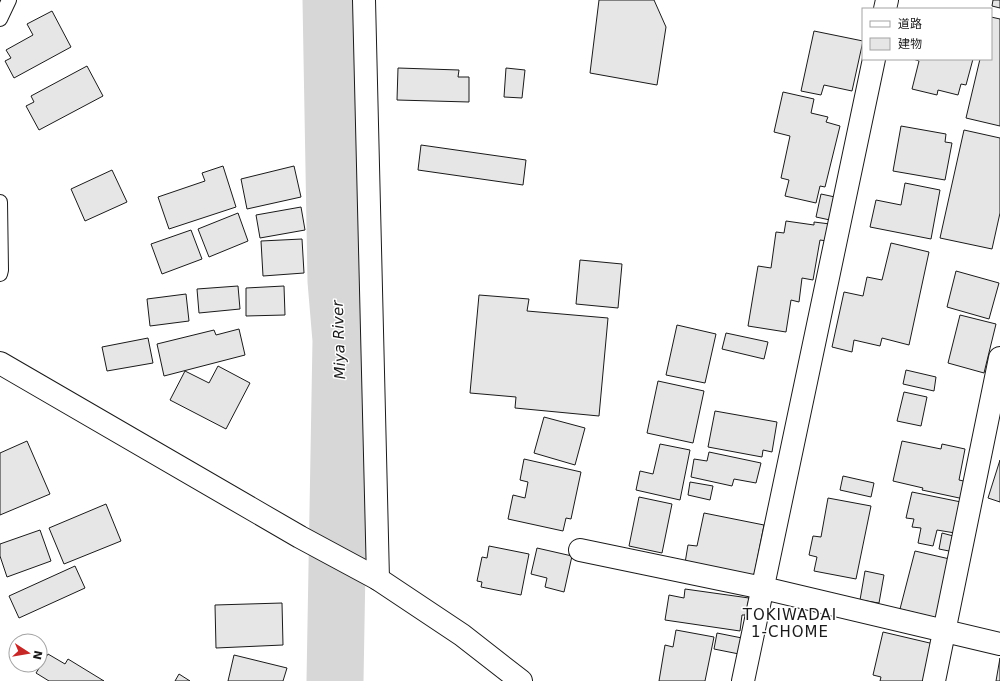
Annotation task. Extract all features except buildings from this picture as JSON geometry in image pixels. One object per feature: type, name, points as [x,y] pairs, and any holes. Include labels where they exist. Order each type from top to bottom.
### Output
[{"type":"street","points":[[364,0],[378,579]]},
{"type":"street","points":[[743,681],[874,60]]},
{"type":"street","points":[[934,681],[1000,358]]},
{"type":"street","points":[[0,363],[300,537],[378,579],[462,635],[521,681]]},
{"type":"street","points":[[580,550],[763,588],[1000,644]]},
{"type":"lane","points":[[0,20],[9,0]]},
{"type":"lane","points":[[0,202],[0,274]]},
{"type":"waterway","name":"Miya River","points":[[331,0],[336,281],[341,340],[335,681]]},
{"type":"district","name":"TOKIWADAI 1-CHOME","points":[[790,624]]}]
